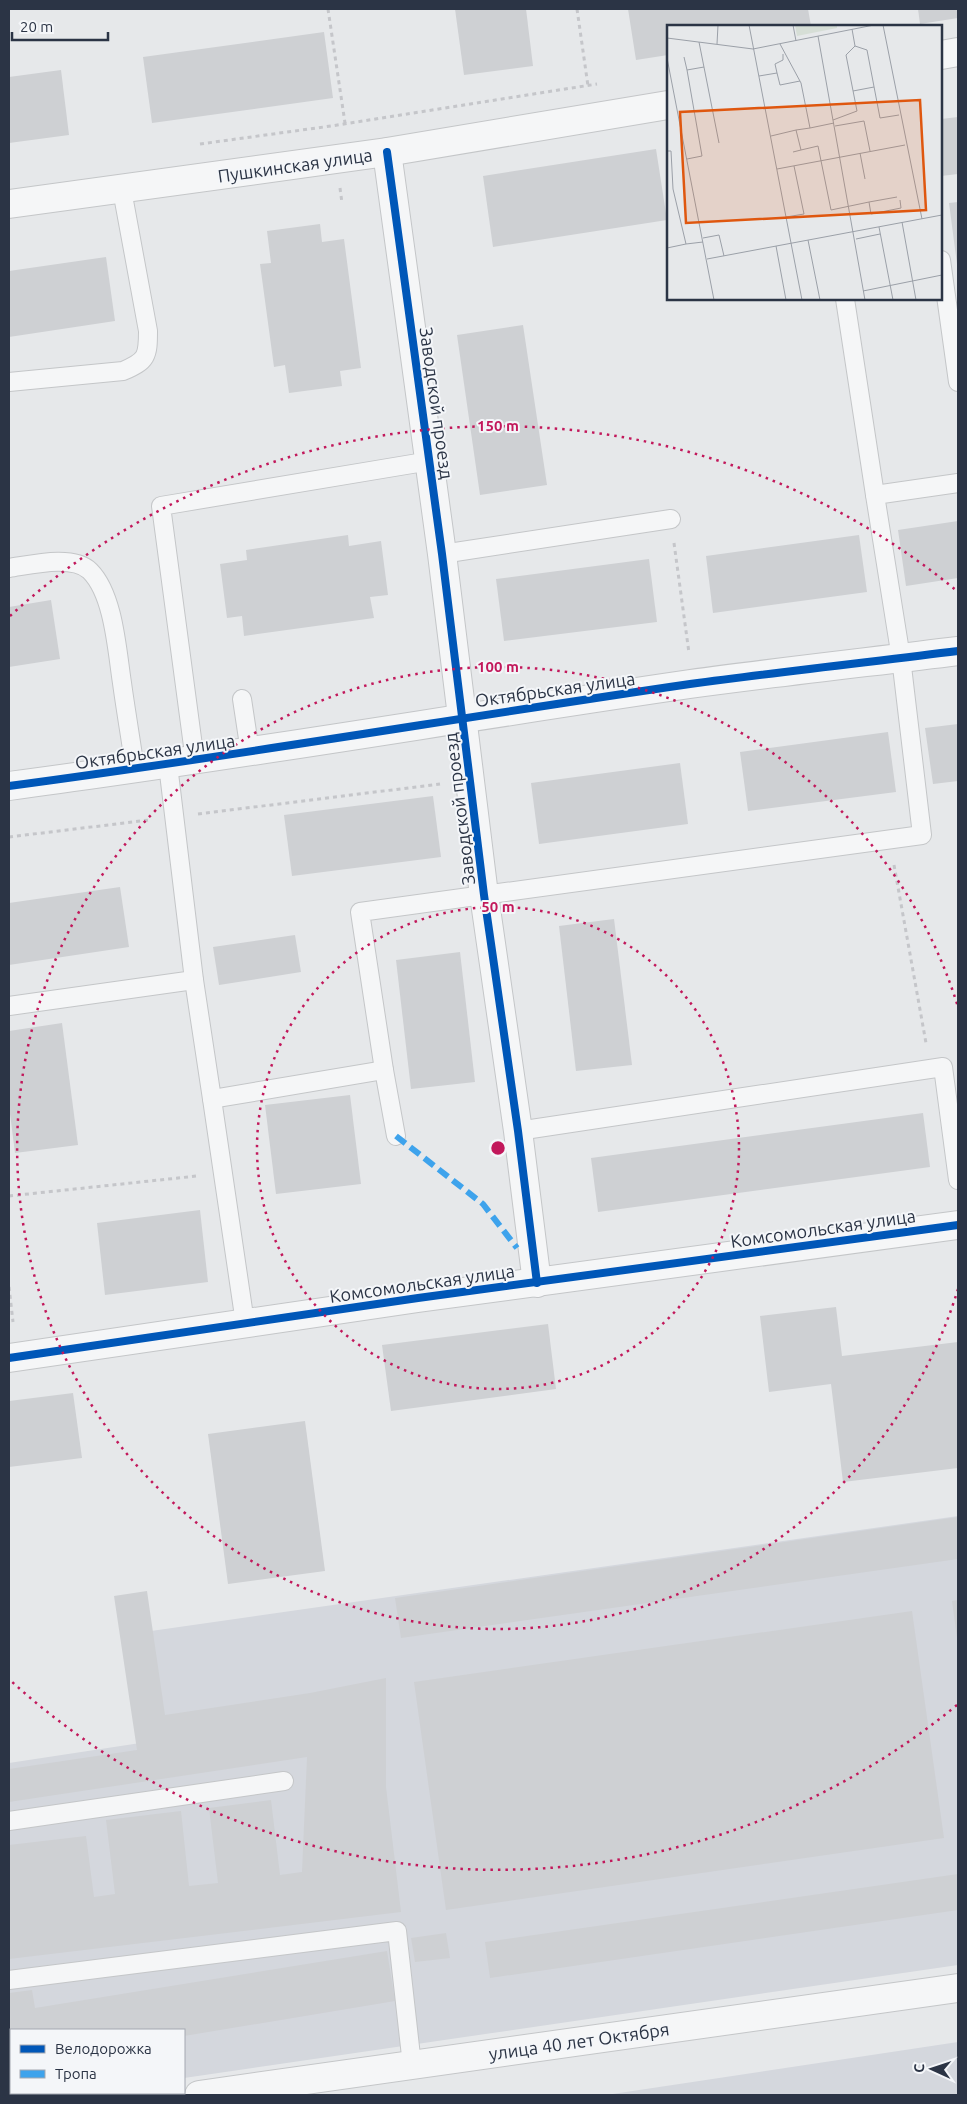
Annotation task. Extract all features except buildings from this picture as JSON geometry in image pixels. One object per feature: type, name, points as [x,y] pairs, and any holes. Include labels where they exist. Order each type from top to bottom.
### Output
[{"type":"street","points":[[942,55],[958,52]]},
{"type":"street","name":"Пушкинская улица","points":[[9,204],[122,190],[387,152],[667,105]]},
{"type":"street","name":"Заводской проезд","points":[[387,152],[430,461],[484,895],[518,1131],[537,1283]]},
{"type":"street","name":"Октябрьская улица","points":[[9,786],[136,770],[693,684],[958,651]]},
{"type":"street","name":"Комсомольская улица","points":[[9,1358],[245,1323],[958,1225]]},
{"type":"street","name":"улица 40 лет Октября","points":[[199,2095],[958,1988]]},
{"type":"lane","points":[[9,382],[123,371],[140,364],[148,353],[148,331],[122,190]]},
{"type":"lane","points":[[942,267],[958,382]]},
{"type":"lane","points":[[396,1136],[360,912],[922,835],[900,658],[845,300]]},
{"type":"lane","points":[[195,761],[161,506],[430,461]]},
{"type":"lane","points":[[875,495],[958,483]]},
{"type":"lane","points":[[442,554],[671,519]]},
{"type":"lane","points":[[9,568],[51,562],[72,563],[90,570],[104,592],[112,621],[136,770]]},
{"type":"lane","points":[[242,700],[250,752]]},
{"type":"lane","points":[[168,765],[194,980],[245,1323]]},
{"type":"lane","points":[[9,1006],[194,980]]},
{"type":"lane","points":[[518,1131],[943,1067],[958,1180]]},
{"type":"lane","points":[[212,1099],[384,1070]]},
{"type":"lane","points":[[9,1821],[284,1781]]},
{"type":"lane","points":[[9,1980],[396,1931],[412,2065]]},
{"type":"path","points":[[328,9],[345,124],[606,82]]},
{"type":"path","points":[[577,9],[594,118]]},
{"type":"path","points":[[671,519],[693,684]]},
{"type":"path","points":[[9,837],[443,783]]},
{"type":"path","points":[[890,840],[930,1069]]},
{"type":"path","points":[[9,1196],[223,1174]]},
{"type":"path","points":[[9,1287],[13,1322]]},
{"type":"shaded area","points":[[958,1516],[958,1965],[185,2078],[185,2029],[10,2029],[10,2094],[76,2094],[9,2095],[9,1763],[160,1740],[144,1632]]},
{"type":"shaded area","points":[[958,2042],[958,2095],[606,2095]]},
{"type":"marked path","points":[[396,1136],[483,1204],[517,1248]]},
{"type":"cycle path","points":[[387,152],[442,554],[484,895],[518,1131],[537,1283]]},
{"type":"cycle path","points":[[9,786],[180,762],[690,684],[958,651]]},
{"type":"cycle path","points":[[9,1358],[418,1298],[958,1225]]}]
